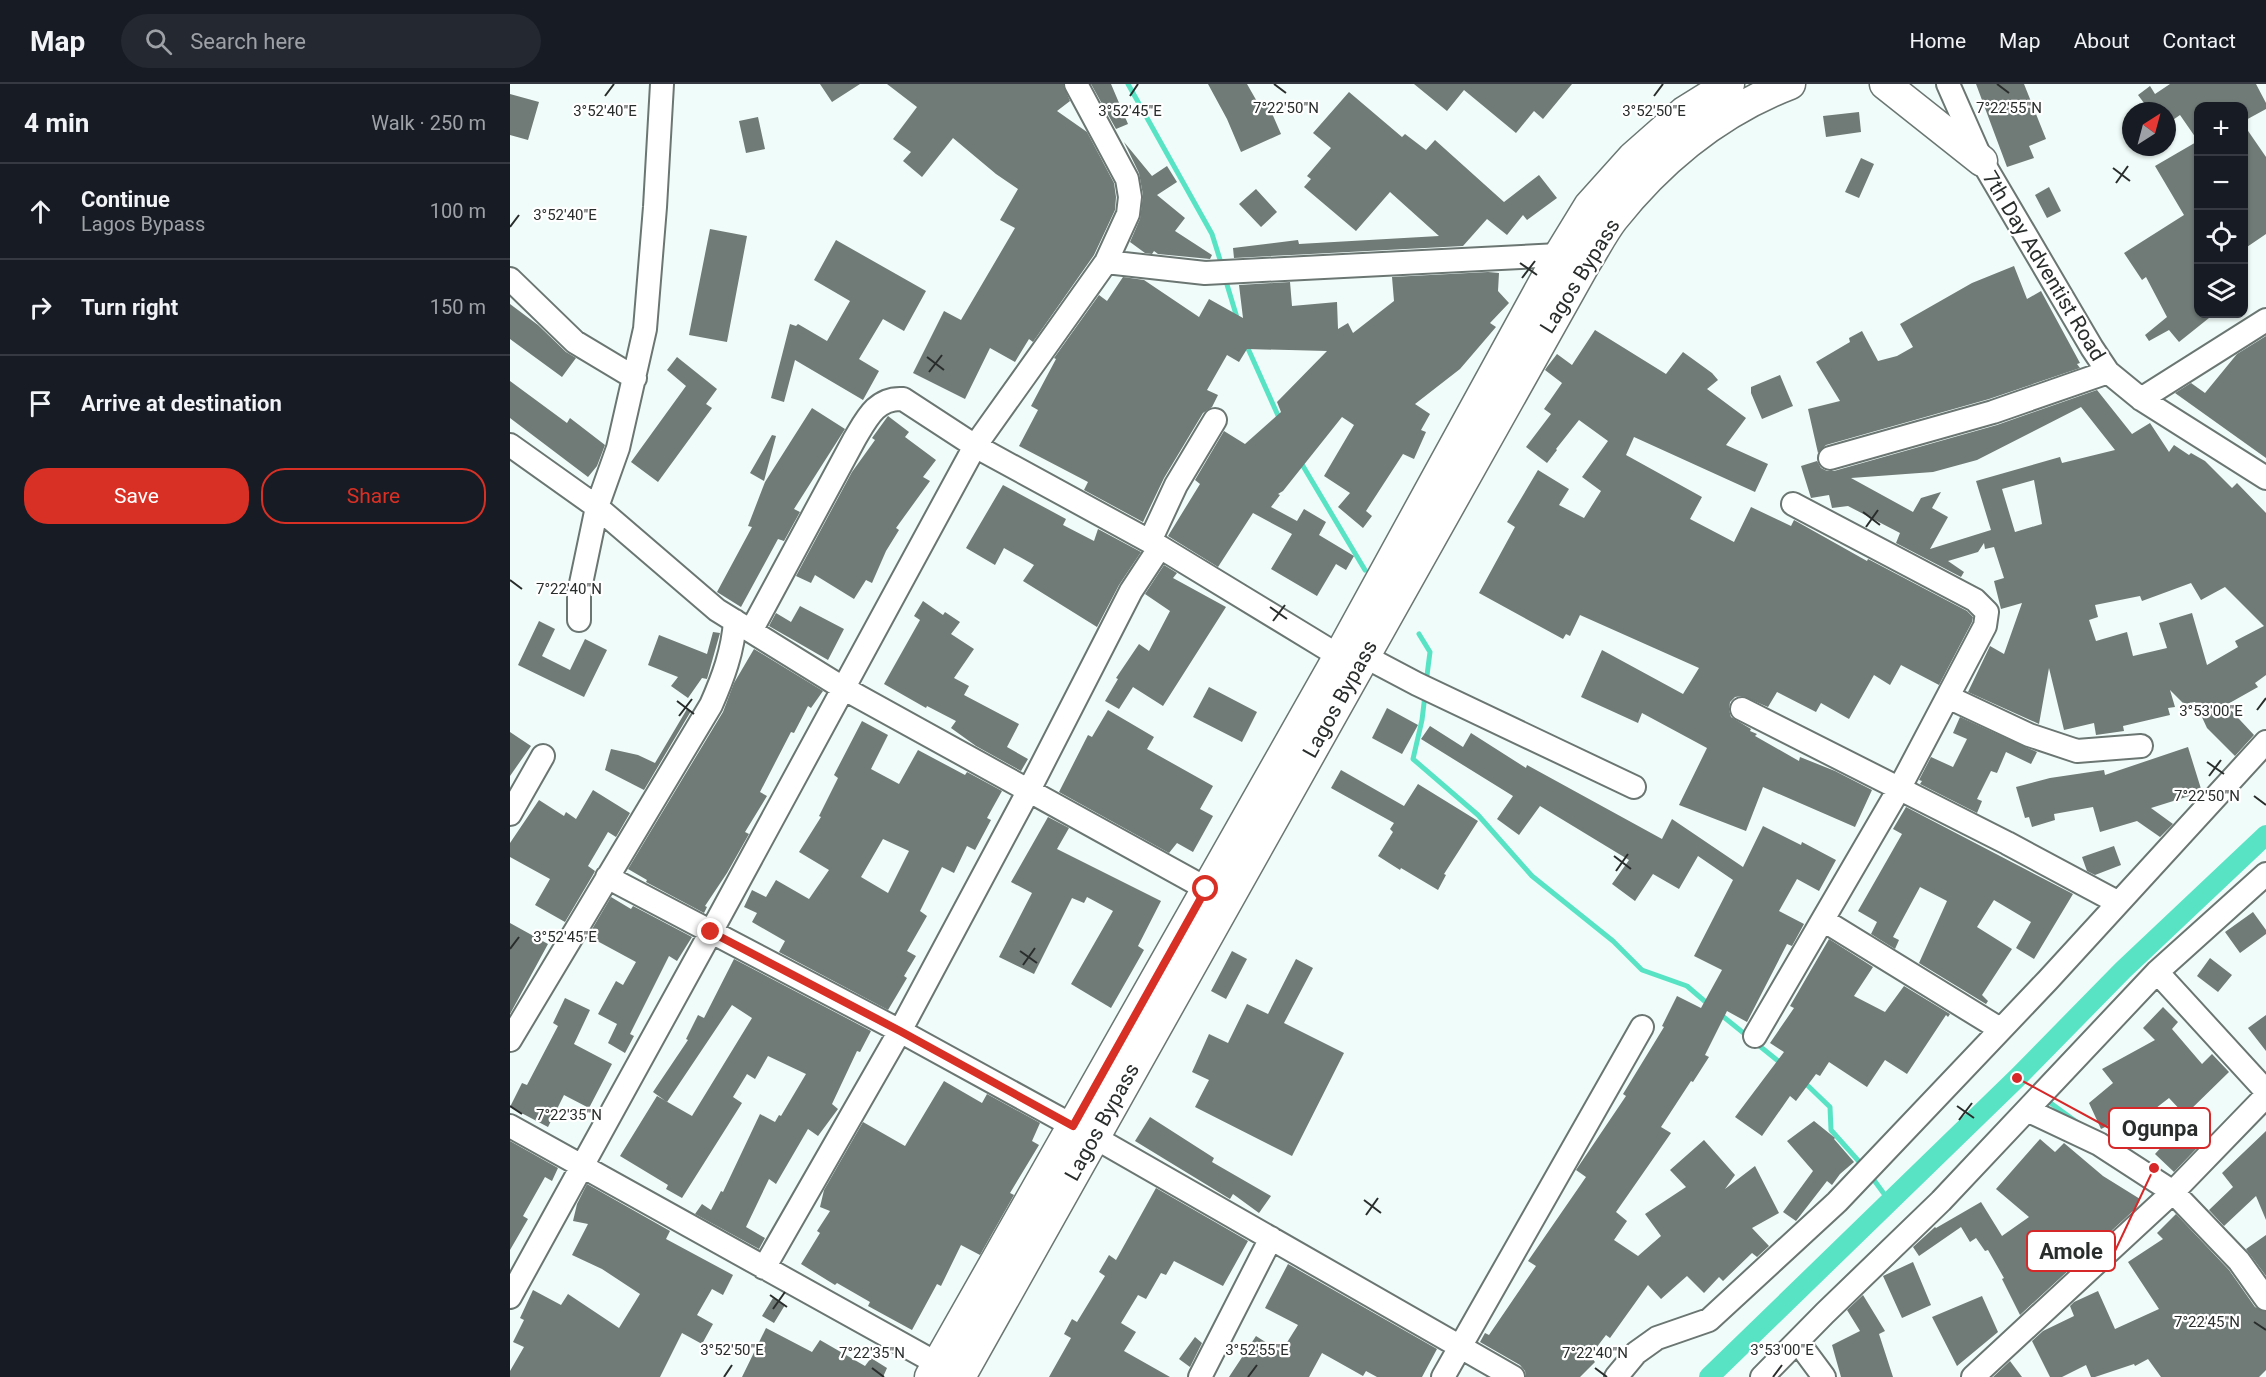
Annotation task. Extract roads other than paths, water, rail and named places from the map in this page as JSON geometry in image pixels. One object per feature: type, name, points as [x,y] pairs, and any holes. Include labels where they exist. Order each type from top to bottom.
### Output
[{"type":"main road","name":"Lagos Bypass","points":[[943,1372],[1083,1131],[1572,258],[1589,206],[1633,157],[1684,112],[1729,84]]},
{"type":"main road","name":"Lagos Bypass","points":[[1572,258],[1613,220],[1650,178],[1689,141],[1743,105],[1790,84]]},
{"type":"main road","points":[[1885,84],[1982,161]]},
{"type":"main road","name":"Lagos Bypass","points":[[1083,1131],[1206,889],[1351,656]]},
{"type":"street","points":[[579,620],[579,593],[597,507],[618,448],[645,329],[662,84]]},
{"type":"street","points":[[510,1297],[975,446],[1106,262],[1128,214],[1130,197],[1127,179],[1076,84]]},
{"type":"street","name":"7th Day Adventist Road","points":[[1948,84],[1982,161],[2108,372],[2141,399],[2266,478]]},
{"type":"street","points":[[1106,262],[1205,273],[1572,258]]},
{"type":"street","points":[[510,279],[575,342],[635,378]]},
{"type":"street","points":[[2141,399],[2266,320]]},
{"type":"street","points":[[1830,458],[1993,412],[2108,372]]},
{"type":"street","points":[[510,1040],[711,705],[729,659],[734,639],[870,414],[881,402],[893,398],[903,399],[975,446],[1155,544],[1351,656],[1427,688],[1634,787]]},
{"type":"street","points":[[764,1268],[900,1031],[1029,790],[1155,544],[1176,485],[1215,420]]},
{"type":"street","points":[[510,445],[597,507],[717,610],[843,688],[1206,889]]},
{"type":"street","points":[[1755,1036],[1899,789],[1985,626],[1987,612],[1975,600],[1793,504]]},
{"type":"street","points":[[1948,698],[2029,735],[2077,751],[2141,746]]},
{"type":"street","points":[[1742,709],[2007,843],[2117,902]]},
{"type":"street","points":[[1616,1377],[1636,1353],[1658,1338],[1709,1320],[1837,1202],[1925,1111],[2266,742]]},
{"type":"street","points":[[510,814],[543,756]]},
{"type":"street","points":[[1762,1377],[1941,1201],[2157,972],[2266,874]]},
{"type":"street","points":[[607,877],[900,1031],[1083,1131],[1513,1377]]},
{"type":"street","points":[[1823,920],[2000,1029]]},
{"type":"street","points":[[2157,972],[2266,1090]]},
{"type":"street","points":[[1443,1377],[1642,1027]]},
{"type":"street","points":[[1973,1377],[2173,1192],[2266,1096]]},
{"type":"street","points":[[2027,1110],[2099,1144],[2173,1192],[2239,1260],[2266,1299]]},
{"type":"street","points":[[510,1126],[764,1268],[943,1372]]},
{"type":"street","points":[[1200,1377],[1271,1238]]},
{"type":"street","points":[[1798,1342],[1824,1377]]},
{"type":"waterway","points":[[1128,84],[1212,234],[1222,266]]},
{"type":"waterway","points":[[1225,278],[1238,321]]},
{"type":"waterway","points":[[1246,344],[1280,420]]},
{"type":"waterway","points":[[1300,461],[1365,570]]},
{"type":"waterway","points":[[1419,634],[1430,652],[1426,683]]},
{"type":"waterway","points":[[1425,695],[1413,759],[1478,815],[1532,876],[1613,941],[1642,970],[1687,986],[1708,1004]]},
{"type":"waterway","points":[[1709,1377],[2017,1078],[2123,970],[2266,835]]},
{"type":"waterway","points":[[1720,1014],[1783,1065]]},
{"type":"waterway","points":[[1804,1082],[1830,1107],[1831,1130],[1863,1166]]},
{"type":"waterway","points":[[2045,1099],[2078,1123]]},
{"type":"waterway","points":[[1871,1176],[1890,1202]]},
{"type":"place","name":"Ogunpa","points":[[2017,1078]]},
{"type":"place","name":"Amole","points":[[2154,1168]]}]
